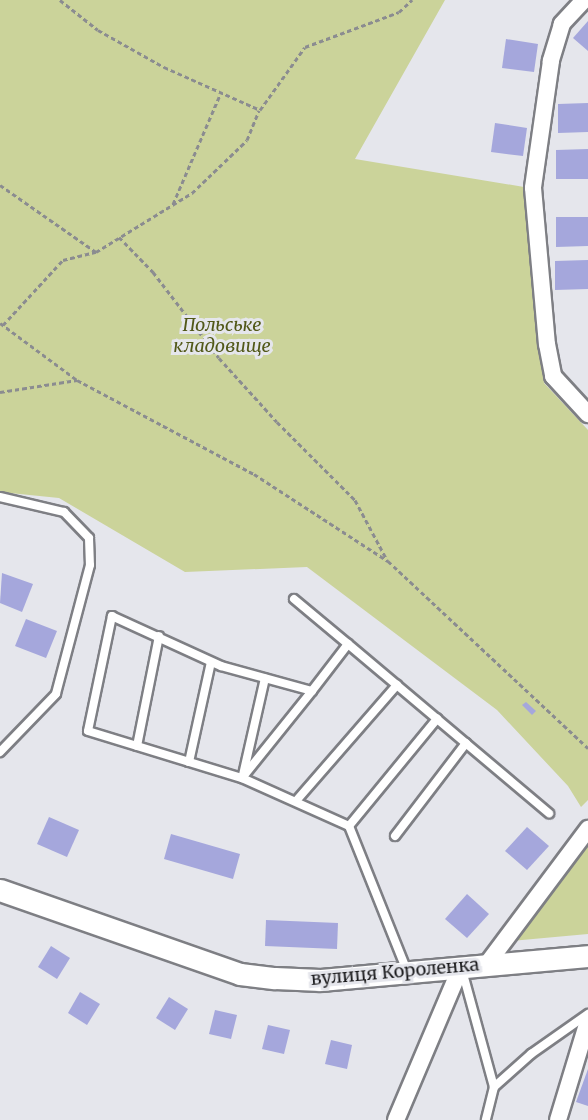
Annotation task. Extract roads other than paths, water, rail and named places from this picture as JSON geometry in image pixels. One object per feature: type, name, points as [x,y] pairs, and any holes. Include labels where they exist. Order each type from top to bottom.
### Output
[{"type":"street","points":[[584,0],[562,24],[551,62],[533,188],[547,344],[553,376],[588,414]]},
{"type":"street","points":[[487,964],[588,830]]},
{"type":"street","name":"вулиця Короленка","points":[[0,890],[240,974],[320,980],[588,956]]},
{"type":"street","points":[[396,1120],[461,967]]},
{"type":"street","points":[[558,1120],[588,1021]]},
{"type":"lane","points":[[0,497],[64,512],[89,538],[90,565],[56,694],[0,752]]},
{"type":"lane","points":[[294,599],[549,813]]},
{"type":"lane","points":[[312,691],[212,662],[112,616],[88,732],[242,778],[349,826],[408,972]]},
{"type":"lane","points":[[137,746],[159,636]]},
{"type":"lane","points":[[242,778],[348,644]]},
{"type":"lane","points":[[189,762],[212,662]]},
{"type":"lane","points":[[242,778],[265,678]]},
{"type":"lane","points":[[297,801],[397,685]]},
{"type":"lane","points":[[349,826],[437,719]]},
{"type":"lane","points":[[394,836],[466,743]]},
{"type":"lane","points":[[461,967],[494,1088],[486,1120]]},
{"type":"lane","points":[[494,1088],[531,1054],[588,1014]]},
{"type":"park label","name":"Польське кладовище","points":[[222,336]]}]
